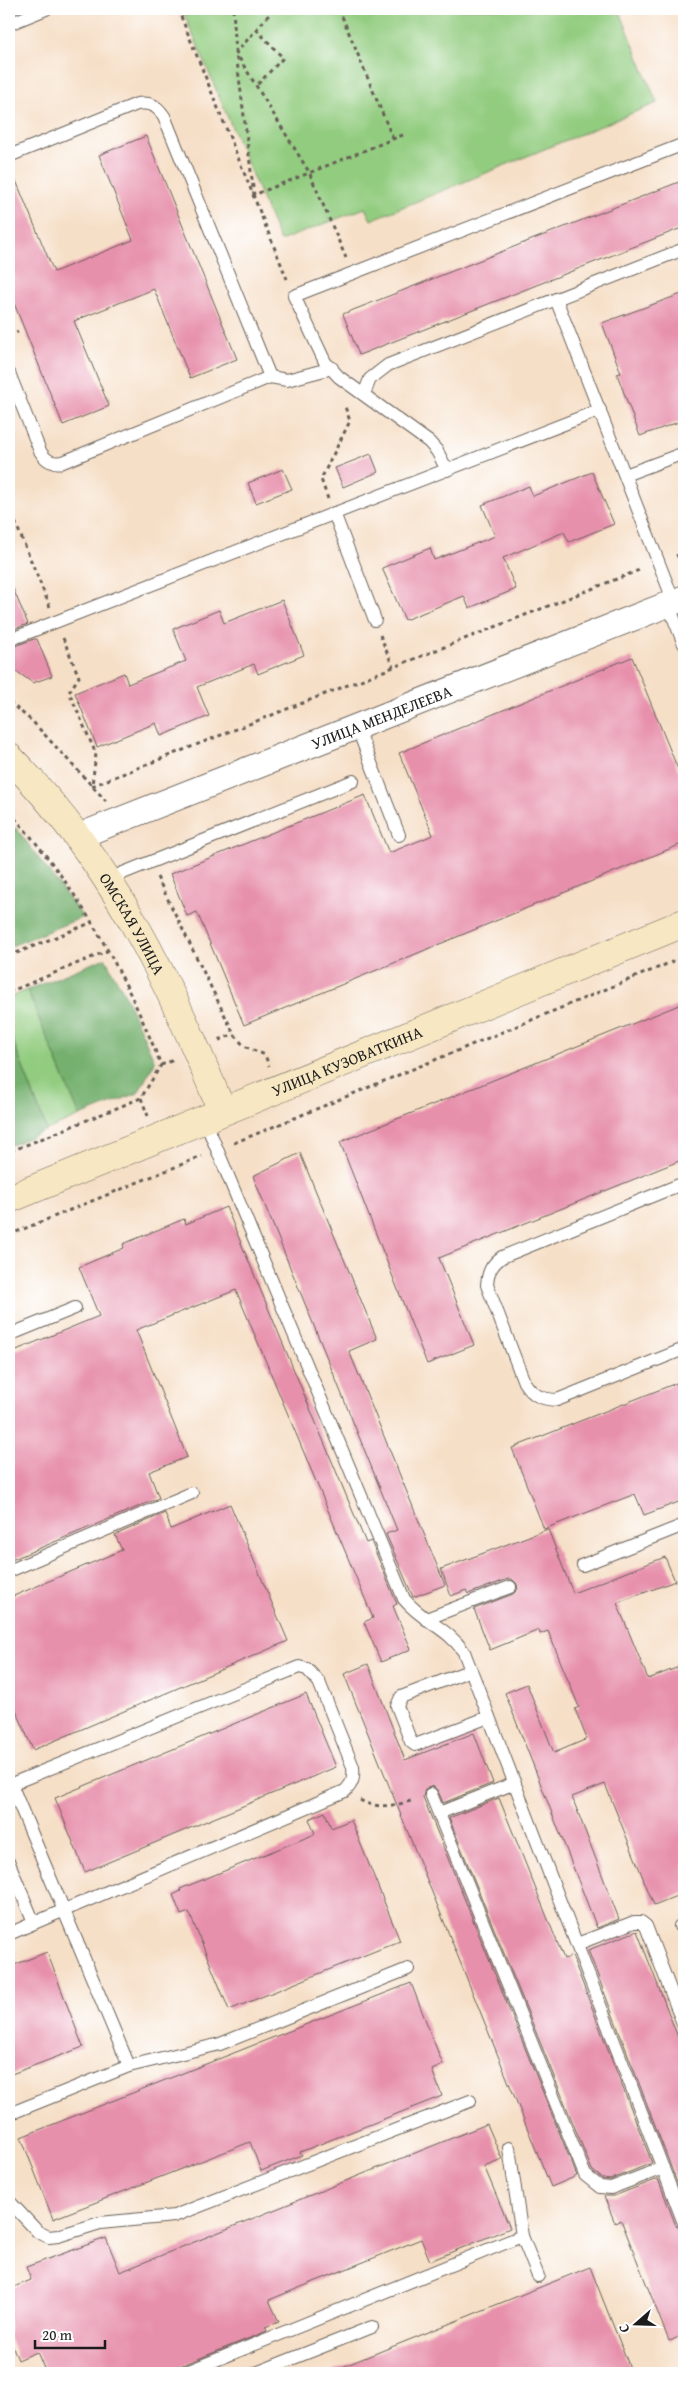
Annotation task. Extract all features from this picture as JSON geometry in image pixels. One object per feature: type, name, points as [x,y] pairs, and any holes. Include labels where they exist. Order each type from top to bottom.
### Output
[{"type":"main road","name":"ОМСКАЯ УЛИЦА","points":[[9,757],[56,807],[79,836],[128,910],[173,996],[213,1115]]},
{"type":"main road","name":"УЛИЦА КУЗОВАТКИНА","points":[[9,1199],[684,924]]},
{"type":"street","name":"УЛИЦА МЕНДЕЛЕЕВА","points":[[79,836],[675,601]]},
{"type":"lane","points":[[9,24],[46,9]]},
{"type":"lane","points":[[9,156],[137,104],[148,102],[157,107],[164,116],[270,377]]},
{"type":"lane","points":[[447,470],[437,451],[429,442],[339,377],[325,362],[294,296],[684,144]]},
{"type":"lane","points":[[364,394],[370,379],[388,365],[684,249]]},
{"type":"lane","points":[[556,299],[675,601],[684,644]]},
{"type":"lane","points":[[9,373],[40,451],[45,460],[55,464],[270,377],[286,380],[332,368]]},
{"type":"lane","points":[[9,640],[600,410]]},
{"type":"lane","points":[[625,475],[684,452]]},
{"type":"lane","points":[[334,513],[374,620]]},
{"type":"lane","points":[[356,727],[399,835]]},
{"type":"lane","points":[[108,879],[353,781]]},
{"type":"lane","points":[[213,1115],[217,1150],[404,1599],[415,1613],[454,1638],[464,1652],[684,2222]]},
{"type":"lane","points":[[684,1183],[502,1257],[493,1264],[488,1273],[487,1285],[524,1382],[532,1393],[542,1400],[557,1400],[684,1349]]},
{"type":"lane","points":[[9,1335],[75,1308]]},
{"type":"lane","points":[[9,1571],[192,1493]]},
{"type":"lane","points":[[583,1565],[684,1525]]},
{"type":"lane","points":[[426,1619],[510,1587]]},
{"type":"lane","points":[[9,1934],[34,1923],[64,1911],[253,1831],[344,1791],[351,1786],[354,1778],[352,1766],[319,1682],[307,1669],[299,1667],[288,1670],[10,1784],[64,1911],[129,2066]]},
{"type":"lane","points":[[471,1670],[401,1698],[397,1706],[411,1742],[415,1745],[489,1717]]},
{"type":"lane","points":[[439,1813],[515,1783]]},
{"type":"lane","points":[[432,1794],[585,2175],[600,2187],[611,2188],[663,2168]]},
{"type":"lane","points":[[9,1863],[34,1923]]},
{"type":"lane","points":[[577,1944],[634,1922],[641,1922],[646,1926],[684,2026]]},
{"type":"lane","points":[[9,2114],[129,2066],[220,2044],[408,1969]]},
{"type":"lane","points":[[9,2201],[38,2232],[49,2237],[58,2236],[100,2222],[174,2216],[470,2101]]},
{"type":"lane","points":[[509,2148],[522,2236],[538,2276]]},
{"type":"lane","points":[[184,2373],[522,2236]]},
{"type":"lane","points":[[256,2373],[372,2327]]},
{"type":"path","points":[[178,9],[294,296]]},
{"type":"path","points":[[233,9],[236,53],[254,195]]},
{"type":"path","points":[[236,53],[274,9]]},
{"type":"path","points":[[339,9],[392,140]]},
{"type":"path","points":[[256,29],[283,58],[257,85]]},
{"type":"path","points":[[236,53],[309,172],[352,273]]},
{"type":"path","points":[[254,195],[403,135]]},
{"type":"path","points":[[9,336],[18,332]]},
{"type":"path","points":[[332,368],[350,421],[321,479],[334,513]]},
{"type":"path","points":[[9,507],[79,677],[69,692],[96,754],[92,786]]},
{"type":"path","points":[[92,786],[684,553]]},
{"type":"path","points":[[374,620],[393,667]]},
{"type":"path","points":[[9,702],[32,721],[122,819]]},
{"type":"path","points":[[9,812],[53,863],[93,922],[130,992],[161,1065],[140,1098],[9,1152]]},
{"type":"path","points":[[9,823],[16,820]]},
{"type":"path","points":[[150,862],[234,1034],[244,1046],[253,1052],[265,1055],[291,1119]]},
{"type":"path","points":[[9,956],[93,922]]},
{"type":"path","points":[[9,992],[108,951]]},
{"type":"path","points":[[9,1235],[684,957]]},
{"type":"path","points":[[368,1805],[382,1806],[404,1803],[432,1794]]},
{"type":"green space","points":[[182,9],[619,9],[657,103],[371,220],[365,208],[280,241]]},
{"type":"green space","points":[[16,828],[83,917],[9,947],[9,831]]},
{"type":"green space","points":[[105,958],[124,993],[155,1062],[138,1093],[80,1116],[27,990]]},
{"type":"green space","points":[[27,990],[80,1116],[47,1130],[9,1031],[9,998]]},
{"type":"green space","points":[[9,1031],[47,1130],[9,1146]]},
{"type":"building","points":[[146,136],[237,359],[190,378],[154,289],[74,321],[109,406],[63,425],[9,291],[9,164],[54,272],[133,240],[99,155]]},
{"type":"building","points":[[684,180],[684,227],[359,355],[343,314]]},
{"type":"building","points":[[684,293],[684,420],[640,436],[617,374],[621,373],[602,323]]},
{"type":"building","points":[[371,454],[378,472],[343,487],[335,468]]},
{"type":"building","points":[[283,469],[292,489],[256,503],[248,483]]},
{"type":"building","points":[[592,472],[614,524],[569,542],[564,532],[503,558],[516,589],[469,608],[464,596],[405,620],[382,568],[430,548],[434,560],[495,536],[482,505],[529,486],[533,496]]},
{"type":"building","points":[[9,579],[28,624],[9,631]]},
{"type":"building","points":[[282,600],[304,655],[258,674],[254,664],[197,687],[209,716],[161,736],[156,723],[97,747],[75,693],[124,673],[128,684],[186,661],[173,629],[219,610],[224,623]]},
{"type":"building","points":[[37,639],[52,676],[33,683],[9,666],[9,648]]},
{"type":"building","points":[[632,657],[684,784],[684,843],[244,1025],[197,912],[187,916],[170,874],[365,795],[389,853],[433,835],[399,753]]},
{"type":"building","points":[[684,1003],[684,1159],[439,1258],[474,1345],[427,1364],[340,1142]]},
{"type":"building","points":[[300,1153],[377,1339],[349,1351],[445,1585],[413,1597],[386,1534],[397,1530],[253,1176]]},
{"type":"building","points":[[226,1207],[366,1543],[371,1541],[397,1604],[393,1606],[411,1649],[381,1662],[364,1622],[373,1618],[236,1290],[136,1330],[187,1457],[149,1472],[159,1498],[9,1561],[9,1353],[99,1316],[79,1267],[124,1248],[123,1244],[184,1219],[186,1224]]},
{"type":"building","points":[[684,1380],[684,1500],[644,1515],[635,1494],[544,1529],[512,1448]]},
{"type":"building","points":[[230,1504],[288,1641],[33,1750],[9,1693],[9,1598],[122,1550],[115,1535],[165,1513],[171,1529]]},
{"type":"building","points":[[548,1529],[573,1593],[665,1557],[675,1581],[617,1603],[648,1679],[684,1665],[684,1893],[654,1905],[605,1784],[572,1797],[619,1919],[597,1928],[505,1693],[527,1684],[554,1753],[587,1739],[575,1709],[579,1707],[548,1631],[540,1634],[539,1630],[490,1650],[474,1609],[513,1594],[518,1589],[517,1584],[512,1579],[508,1579],[468,1594],[466,1590],[451,1596],[441,1569]]},
{"type":"building","points":[[368,1664],[405,1760],[474,1733],[493,1783],[443,1803],[438,1791],[433,1786],[425,1789],[423,1797],[577,2176],[551,2187],[344,1674]]},
{"type":"building","points":[[306,1694],[336,1767],[85,1872],[55,1798]]},
{"type":"building","points":[[499,1798],[564,1959],[572,1956],[652,2163],[610,2180],[603,2179],[592,2170],[449,1818]]},
{"type":"building","points":[[325,1812],[331,1828],[351,1820],[400,1941],[229,2010],[189,1912],[181,1915],[173,1895],[181,1891],[180,1889],[315,1834],[309,1819]]},
{"type":"building","points":[[637,1931],[684,2053],[684,2201],[588,1950]]},
{"type":"building","points":[[47,1952],[83,2047],[9,2075],[9,1967]]},
{"type":"building","points":[[411,1983],[443,2065],[432,2070],[442,2096],[300,2152],[302,2155],[261,2171],[250,2142],[53,2219],[21,2137]]},
{"type":"building","points":[[487,2124],[502,2159],[484,2166],[510,2228],[430,2261],[421,2239],[269,2300],[279,2322],[265,2327],[267,2331],[163,2373],[46,2373],[37,2352],[18,2360],[9,2337],[9,2289],[31,2280],[26,2267],[106,2238],[120,2272]]},
{"type":"building","points":[[658,2179],[676,2226],[684,2231],[684,2334],[669,2341],[621,2220],[615,2223],[604,2196],[614,2196]]},
{"type":"building","points":[[590,2267],[632,2373],[523,2373],[522,2367],[505,2373],[327,2373]]}]
